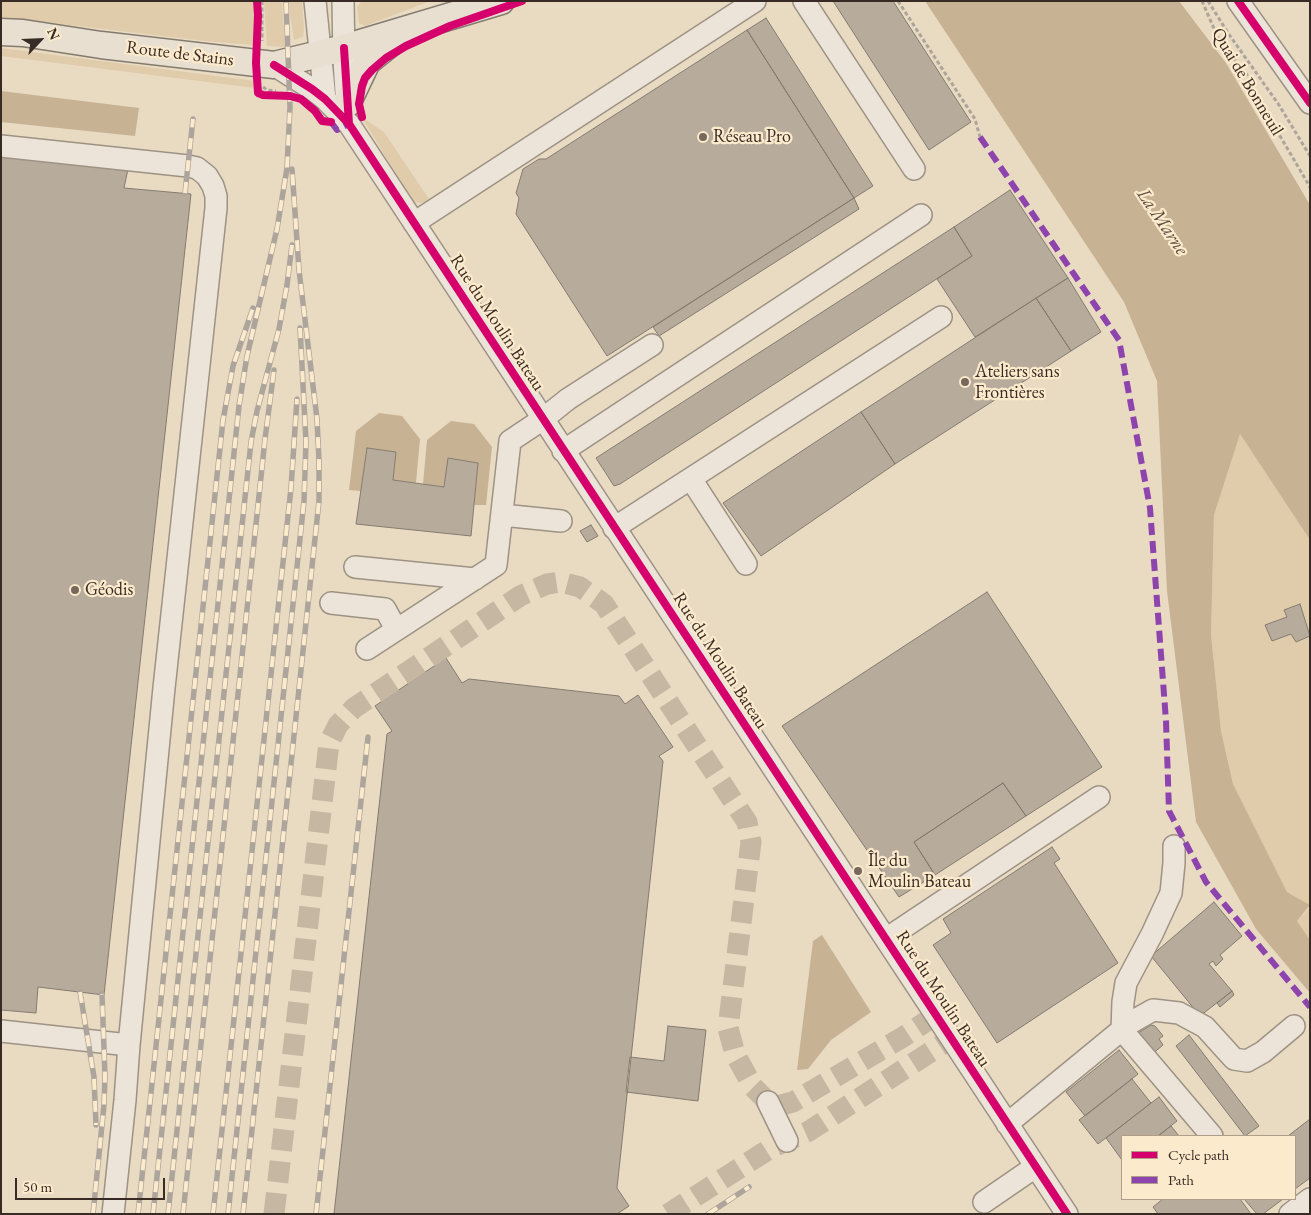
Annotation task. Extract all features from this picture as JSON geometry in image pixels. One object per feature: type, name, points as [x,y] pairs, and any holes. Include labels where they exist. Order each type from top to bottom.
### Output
[{"type":"main road","name":"Route de Stains","points":[[1,32],[23,33],[101,45],[265,64],[332,51],[501,1]]},
{"type":"main road","points":[[340,109],[367,62],[409,29]]},
{"type":"street","points":[[315,1],[332,51],[340,109]]},
{"type":"street","points":[[332,51],[343,1]]},
{"type":"street","points":[[414,223],[755,1]]},
{"type":"street","points":[[804,1],[914,169]]},
{"type":"street","name":"Quai de Bonneuil","points":[[1238,1],[1310,103]]},
{"type":"street","points":[[265,64],[312,89],[340,109]]},
{"type":"street","name":"Rue du Moulin Bateau","points":[[340,109],[563,451],[1067,1214]]},
{"type":"street","points":[[1,146],[197,168],[207,176],[216,196],[164,688],[129,1045],[126,1100],[113,1214]]},
{"type":"street","points":[[563,451],[921,214]]},
{"type":"street","points":[[614,528],[941,317]]},
{"type":"street","points":[[367,649],[496,565],[510,441],[543,419],[568,399],[652,345]]},
{"type":"street","points":[[690,479],[746,564]]},
{"type":"street","points":[[502,515],[561,521]]},
{"type":"street","points":[[354,567],[475,579]]},
{"type":"street","points":[[331,603],[385,609],[396,629]]},
{"type":"street","points":[[886,939],[1099,797]]},
{"type":"street","points":[[1174,846],[1171,893],[1126,983],[1122,1030],[1211,1135]]},
{"type":"street","points":[[1007,1124],[1130,1023],[1154,1010],[1179,1013],[1205,1027],[1234,1058],[1247,1061],[1263,1052],[1294,1026]]},
{"type":"street","points":[[1,1031],[129,1045]]},
{"type":"street","points":[[768,1102],[787,1141]]},
{"type":"street","points":[[984,1202],[1035,1167]]},
{"type":"street","points":[[1290,1214],[1310,1199]]},
{"type":"path","points":[[257,1],[265,64],[258,93],[263,95],[282,95]]},
{"type":"path","points":[[898,1],[975,119],[980,137]]},
{"type":"path","points":[[1218,40],[1233,30]]},
{"type":"shaded area","points":[[1,1],[255,1],[256,8],[252,45],[1,17]]},
{"type":"shaded area","points":[[264,1],[282,1],[285,47],[267,46]]},
{"type":"shaded area","points":[[288,1],[302,1],[303,37],[294,40]]},
{"type":"shaded area","points":[[362,1],[430,1],[365,26],[359,23],[357,7]]},
{"type":"shaded area","points":[[1,48],[255,81],[255,88],[1,56]]},
{"type":"shaded area","points":[[366,120],[384,132],[429,199],[422,203],[413,202],[364,121]]},
{"type":"shaded area","points":[[1240,434],[1310,540],[1310,905],[1287,892],[1233,784],[1221,731],[1211,635],[1214,515]]},
{"type":"shaded area","points":[[1310,907],[1310,940],[1297,921]]},
{"type":"water","name":"La Marne","points":[[925,1],[1179,1],[1226,63],[1310,205],[1310,540],[1240,434],[1214,515],[1211,635],[1221,731],[1233,784],[1287,892],[1310,905],[1297,921],[1310,940],[1310,993],[1256,929],[1196,822],[1167,591],[1157,381],[1124,302]]},
{"type":"water","points":[[1,91],[139,108],[135,136],[1,122]]},
{"type":"water","points":[[379,413],[402,416],[420,439],[416,483],[393,480],[396,452],[367,448],[361,491],[349,490],[356,431]]},
{"type":"water","points":[[451,421],[474,424],[492,447],[486,505],[474,505],[478,463],[449,458],[444,487],[423,484],[427,440]]},
{"type":"water","points":[[822,935],[871,1012],[831,1040],[808,1069],[797,1070],[813,941]]},
{"type":"building","points":[[833,1],[893,1],[971,122],[929,150]]},
{"type":"building","points":[[766,18],[873,186],[854,198],[747,30]]},
{"type":"building","points":[[747,30],[854,198],[607,356],[516,214],[519,198],[516,193],[523,169],[539,159],[546,159]]},
{"type":"building","name":"Géodis","points":[[1,157],[128,169],[124,188],[191,194],[104,995],[38,987],[36,1013],[1,1010]]},
{"type":"building","points":[[1010,190],[1068,278],[975,337],[937,279],[972,256],[954,227]]},
{"type":"building","points":[[854,198],[859,209],[659,336],[653,327]]},
{"type":"building","points":[[954,227],[972,256],[620,484],[614,486],[596,458]]},
{"type":"building","points":[[1068,278],[1101,332],[1071,351],[1036,298]]},
{"type":"building","name":"Ateliers sans Frontières","points":[[1036,298],[1071,351],[895,464],[861,412]]},
{"type":"building","points":[[861,412],[895,464],[761,556],[723,503]]},
{"type":"building","points":[[367,448],[396,452],[393,480],[444,487],[448,458],[478,463],[471,536],[356,524]]},
{"type":"building","points":[[591,525],[598,536],[587,542],[580,531]]},
{"type":"building","points":[[987,592],[1102,767],[1026,816],[1003,783],[914,842],[935,875],[899,897],[782,726]]},
{"type":"building","points":[[1300,604],[1310,636],[1296,642],[1291,634],[1272,641],[1265,625],[1287,617],[1284,610]]},
{"type":"building","points":[[446,658],[462,683],[469,679],[619,696],[625,704],[638,695],[673,747],[659,756],[663,761],[617,1188],[629,1206],[617,1214],[334,1214],[387,734],[392,731],[375,706]]},
{"type":"building","points":[[1003,783],[1026,816],[935,875],[914,842]]},
{"type":"building","points":[[1052,847],[1060,859],[1054,863],[1118,963],[997,1043],[933,945],[951,933],[943,919]]},
{"type":"building","points":[[1214,902],[1242,936],[1220,955],[1223,959],[1216,966],[1213,961],[1209,964],[1232,991],[1200,1016],[1151,956]]},
{"type":"building","points":[[1232,991],[1234,995],[1220,1007],[1217,1003]]},
{"type":"building","points":[[1151,1025],[1155,1026],[1163,1036],[1159,1039],[1163,1045],[1151,1055],[1135,1035]]},
{"type":"building","points":[[668,1026],[706,1030],[698,1101],[626,1092],[630,1057],[664,1061]]},
{"type":"building","points":[[1189,1035],[1259,1126],[1244,1135],[1176,1046]]},
{"type":"building","points":[[1119,1050],[1138,1074],[1085,1116],[1066,1092]]},
{"type":"building","points":[[1132,1079],[1151,1103],[1098,1144],[1079,1120]]},
{"type":"building","points":[[1159,1097],[1177,1121],[1159,1135],[1121,1135],[1121,1159],[1106,1138]]},
{"type":"building","points":[[1310,1119],[1310,1178],[1296,1188],[1296,1135],[1289,1135]]},
{"type":"building","points":[[1171,1126],[1178,1135],[1159,1135]]},
{"type":"building","points":[[1162,1200],[1241,1200],[1251,1214],[1158,1214],[1153,1207]]},
{"type":"building","points":[[1245,1200],[1282,1200],[1263,1214],[1257,1214]]},
{"type":"tunnel","points":[[274,1214],[329,743],[338,725],[354,708],[520,596],[547,584],[561,582],[580,587],[604,604],[747,822],[751,842],[728,1028],[735,1054],[753,1087],[768,1102],[777,1106],[793,1102],[903,1037],[936,1015]]},
{"type":"tunnel","points":[[668,1214],[771,1148],[809,1131],[952,1038]]},
{"type":"railway","points":[[153,1214],[239,406],[247,356],[277,229],[287,168],[290,107],[286,1]]},
{"type":"railway","points":[[185,193],[193,119]]},
{"type":"railway","points":[[243,1214],[319,501],[317,419],[299,270],[292,169]]},
{"type":"railway","points":[[168,1214],[251,442],[257,411],[279,329],[292,245]]},
{"type":"railway","points":[[138,1214],[223,420],[233,366],[253,308]]},
{"type":"railway","points":[[228,1214],[304,501],[306,442],[300,328]]},
{"type":"railway","points":[[183,1214],[265,439],[274,370]]},
{"type":"railway","points":[[213,1214],[291,488],[297,399]]},
{"type":"railway","points":[[316,1214],[368,737]]},
{"type":"railway","points":[[80,992],[94,1077],[96,1125]]},
{"type":"railway","points":[[93,1214],[104,1105],[105,1076],[102,994]]},
{"type":"railway","points":[[708,1214],[749,1187]]},
{"type":"marked path","points":[[331,122],[337,130],[352,122]]},
{"type":"marked path","points":[[980,137],[1119,340],[1150,508],[1166,721],[1169,811],[1206,882],[1310,1007]]},
{"type":"cycle path","points":[[257,1],[256,63],[258,93],[301,99],[315,111],[322,121],[331,122]]},
{"type":"cycle path","points":[[362,117],[359,104],[365,78],[386,58],[406,46],[450,26],[522,1]]},
{"type":"cycle path","points":[[1238,1],[1310,103]]},
{"type":"cycle path","points":[[344,48],[349,124]]},
{"type":"cycle path","points":[[274,65],[325,99],[349,124],[1067,1214]]},
{"type":"place","name":"Réseau Pro","points":[[703,137]]},
{"type":"place","name":"Ateliers sans Frontières","points":[[965,382]]},
{"type":"place","name":"Géodis","points":[[75,590]]},
{"type":"place","name":"Île du Moulin Bateau","points":[[858,871]]}]
